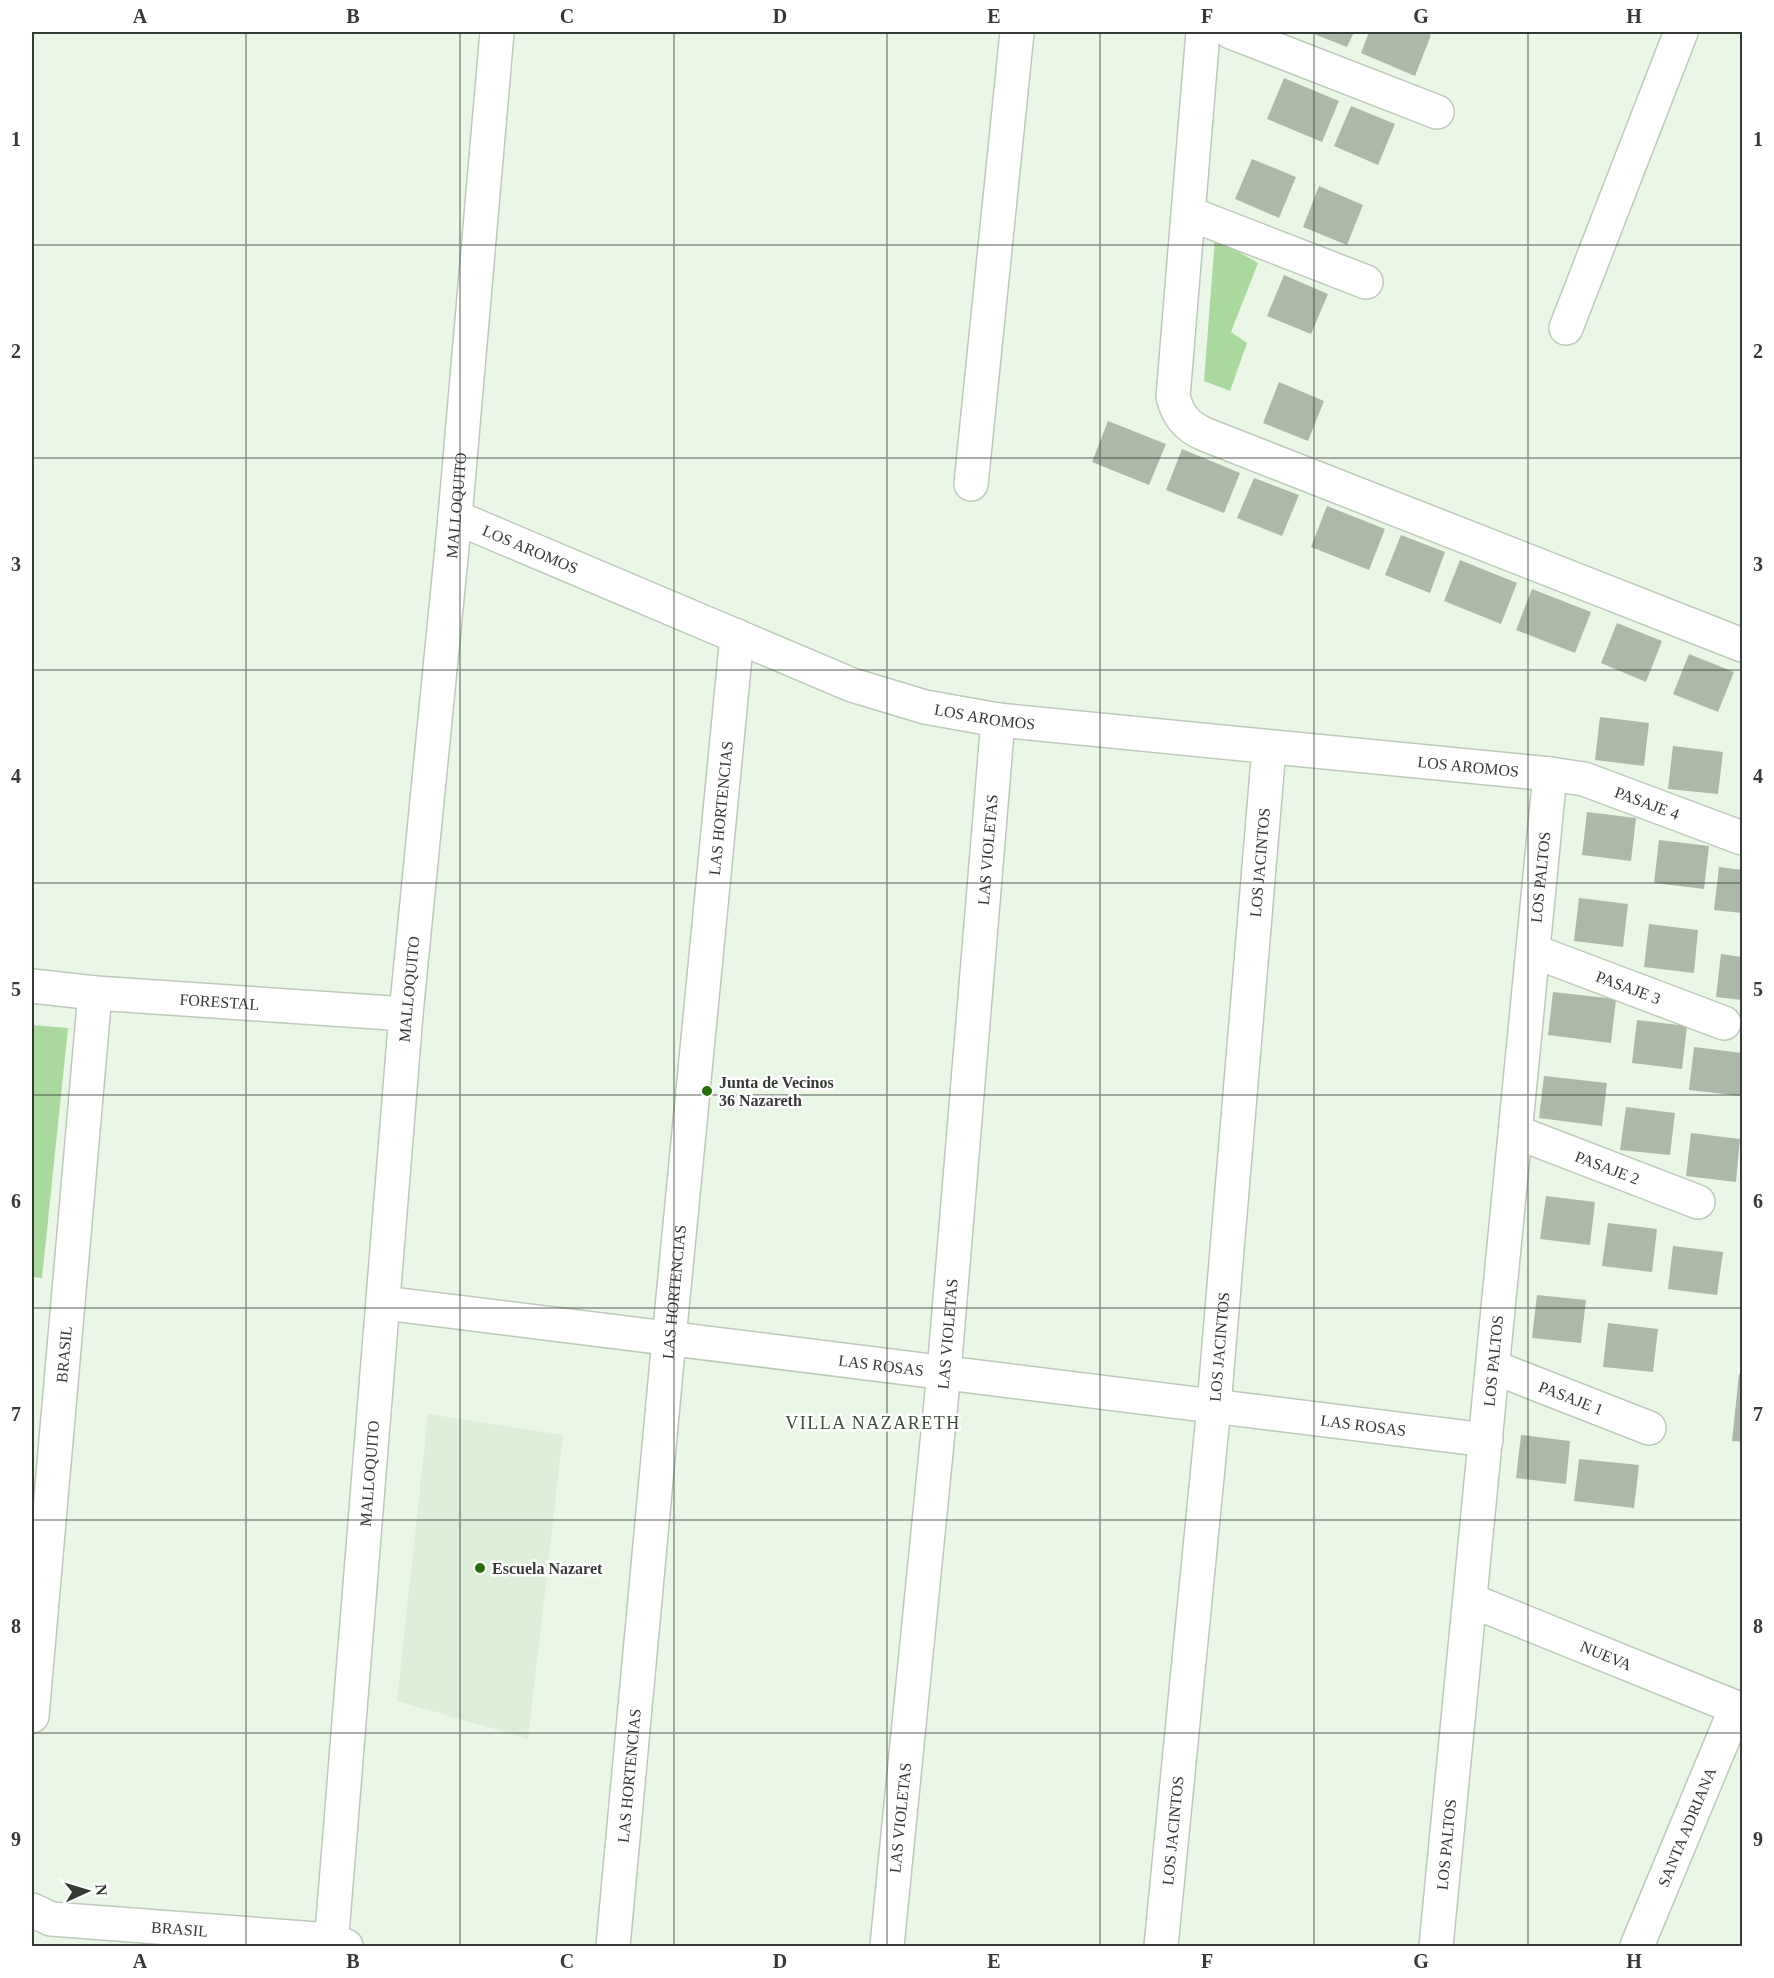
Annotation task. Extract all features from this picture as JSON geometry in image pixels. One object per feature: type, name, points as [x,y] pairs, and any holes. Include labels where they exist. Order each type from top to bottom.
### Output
[{"type":"street","name":"MALLOQUITO","points":[[336,1944],[406,1014],[454,518],[497,32]]},
{"type":"street","points":[[970,484],[1017,32]]},
{"type":"street","points":[[1203,32],[1173,397],[1176,408],[1187,424],[1204,434],[1743,645]]},
{"type":"street","points":[[1231,32],[1437,112]]},
{"type":"street","points":[[1566,328],[1681,32]]},
{"type":"street","points":[[1188,213],[1365,282]]},
{"type":"street","name":"LOS AROMOS","points":[[454,518],[852,684],[888,697],[961,715],[1269,748],[1550,774]]},
{"type":"street","name":"LAS HORTENCIAS","points":[[613,1947],[737,636]]},
{"type":"street","name":"LAS VIOLETAS","points":[[887,1947],[944,1372],[998,720]]},
{"type":"street","name":"LOS JACINTOS","points":[[1161,1947],[1214,1406],[1269,748]]},
{"type":"street","name":"PASAJE 4","points":[[1550,774],[1584,779],[1743,838]]},
{"type":"street","name":"LOS PALTOS","points":[[1436,1947],[1550,774]]},
{"type":"street","name":"PASAJE 3","points":[[1533,951],[1724,1023]]},
{"type":"street","name":"FORESTAL","points":[[32,986],[95,993],[406,1014]]},
{"type":"street","name":"BRASIL","points":[[32,1716],[95,993]]},
{"type":"street","name":"PASAJE 2","points":[[1516,1132],[1698,1202]]},
{"type":"street","name":"LAS ROSAS","points":[[384,1303],[1486,1440]]},
{"type":"street","name":"PASAJE 1","points":[[1493,1367],[1649,1428]]},
{"type":"street","name":"NUEVA","points":[[1470,1600],[1739,1709]]},
{"type":"street","name":"SANTA ADRIANA","points":[[1637,1947],[1739,1709]]},
{"type":"street","name":"BRASIL","points":[[32,1910],[51,1919],[336,1944]]},
{"type":"shaded area","name":"Escuela Nazaret","points":[[428,1414],[563,1435],[528,1739],[397,1701]]},
{"type":"green space","points":[[1215,238],[1258,263],[1231,332],[1247,343],[1230,391],[1204,381]]},
{"type":"green space","points":[[32,1025],[68,1028],[42,1278],[32,1277]]},
{"type":"building","points":[[1309,32],[1354,32],[1347,47]]},
{"type":"building","points":[[1369,32],[1424,32],[1431,35],[1415,76],[1361,53]]},
{"type":"building","points":[[1284,78],[1339,101],[1322,142],[1267,119]]},
{"type":"building","points":[[1351,106],[1395,124],[1378,165],[1334,146]]},
{"type":"building","points":[[1252,159],[1296,177],[1279,218],[1235,199]]},
{"type":"building","points":[[1319,186],[1363,205],[1347,245],[1303,227]]},
{"type":"building","points":[[1284,275],[1328,294],[1311,334],[1267,316]]},
{"type":"building","points":[[1279,382],[1324,401],[1308,441],[1263,423]]},
{"type":"building","points":[[1108,421],[1166,444],[1149,485],[1092,462]]},
{"type":"building","points":[[1182,449],[1240,473],[1224,513],[1166,490]]},
{"type":"building","points":[[1254,478],[1299,495],[1282,536],[1237,518]]},
{"type":"building","points":[[1327,506],[1385,529],[1369,570],[1311,547]]},
{"type":"building","points":[[1401,535],[1445,552],[1430,593],[1385,575]]},
{"type":"building","points":[[1460,560],[1517,583],[1501,624],[1444,601]]},
{"type":"building","points":[[1532,589],[1591,612],[1575,653],[1516,630]]},
{"type":"building","points":[[1617,623],[1662,641],[1646,682],[1601,663]]},
{"type":"building","points":[[1689,654],[1734,672],[1718,712],[1673,694]]},
{"type":"building","points":[[1600,717],[1649,723],[1644,766],[1595,760]]},
{"type":"building","points":[[1673,746],[1723,752],[1718,794],[1668,789]]},
{"type":"building","points":[[1587,812],[1636,818],[1631,861],[1582,855]]},
{"type":"building","points":[[1659,840],[1709,846],[1704,889],[1654,883]]},
{"type":"building","points":[[1719,867],[1742,870],[1742,913],[1714,910]]},
{"type":"building","points":[[1579,898],[1628,904],[1623,947],[1574,941]]},
{"type":"building","points":[[1649,924],[1698,930],[1694,973],[1644,967]]},
{"type":"building","points":[[1721,954],[1742,957],[1742,1000],[1716,997]]},
{"type":"building","points":[[1553,992],[1616,999],[1611,1043],[1548,1035]]},
{"type":"building","points":[[1637,1020],[1687,1026],[1682,1069],[1632,1063]]},
{"type":"building","points":[[1694,1047],[1742,1053],[1742,1096],[1689,1090]]},
{"type":"building","points":[[1544,1076],[1607,1083],[1602,1126],[1539,1118]]},
{"type":"building","points":[[1626,1107],[1675,1113],[1670,1155],[1620,1150]]},
{"type":"building","points":[[1691,1133],[1740,1139],[1736,1182],[1686,1176]]},
{"type":"building","points":[[1546,1196],[1595,1202],[1590,1245],[1540,1239]]},
{"type":"building","points":[[1608,1223],[1657,1229],[1652,1272],[1602,1266]]},
{"type":"building","points":[[1673,1246],[1723,1252],[1717,1295],[1668,1289]]},
{"type":"building","points":[[1537,1295],[1586,1300],[1581,1343],[1532,1338]]},
{"type":"building","points":[[1608,1323],[1658,1329],[1653,1372],[1603,1367]]},
{"type":"building","points":[[1739,1374],[1742,1374],[1742,1442],[1732,1441]]},
{"type":"building","points":[[1521,1435],[1570,1441],[1566,1484],[1516,1478]]},
{"type":"building","points":[[1579,1459],[1639,1465],[1634,1508],[1574,1501]]},
{"type":"place","name":"Junta de Vecinos 36 Nazareth","points":[[707,1091]]},
{"type":"place","name":"Escuela Nazaret","points":[[480,1568]]},
{"type":"district","name":"VILLA NAZARETH","points":[[873,1423]]}]
